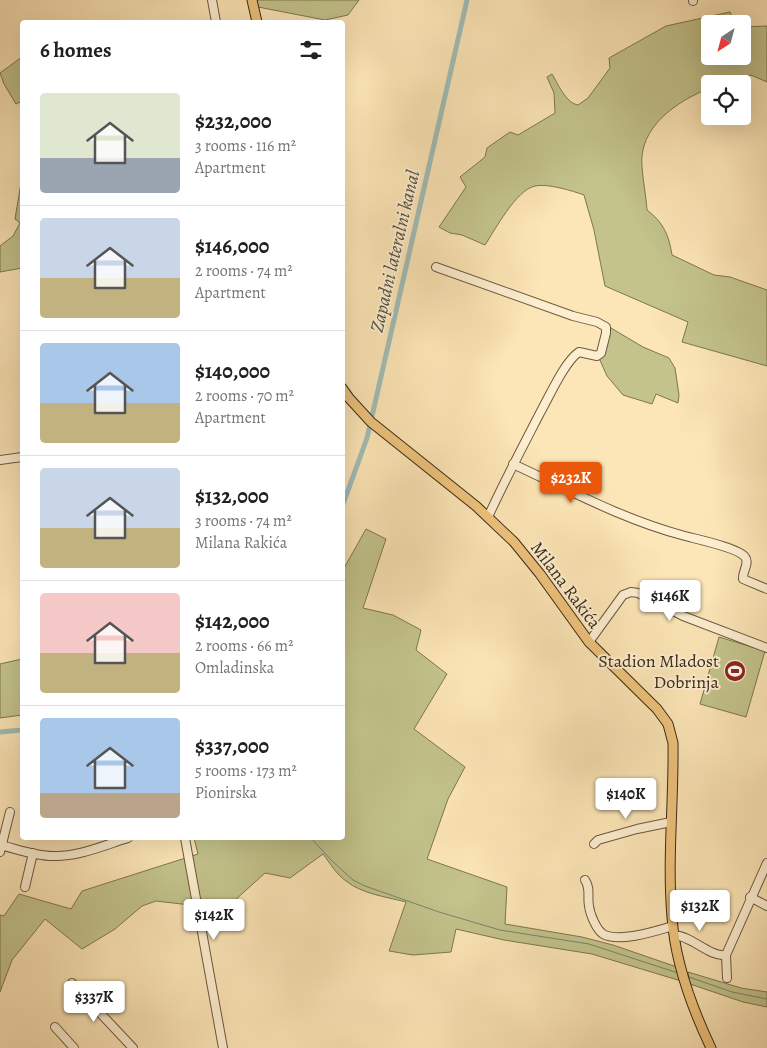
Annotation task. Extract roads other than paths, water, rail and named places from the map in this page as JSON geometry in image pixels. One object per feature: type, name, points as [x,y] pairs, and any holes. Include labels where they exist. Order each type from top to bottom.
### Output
[{"type":"main road","points":[[252,0],[257,20]]},
{"type":"main road","name":"Milana Rakića","points":[[346,399],[381,431],[488,517],[514,542],[589,642],[657,708],[668,724],[673,742],[671,903],[674,931],[686,983],[711,1048]]},
{"type":"street","points":[[212,0],[216,20]]},
{"type":"street","points":[[436,267],[573,316],[597,322],[606,327],[601,353],[597,356],[579,352],[574,355],[555,385],[513,464],[488,517]]},
{"type":"street","points":[[0,460],[20,457]]},
{"type":"street","points":[[513,464],[639,523],[717,544],[740,553],[747,560],[743,579],[767,589]]},
{"type":"street","points":[[589,642],[623,595],[631,592],[638,593],[683,616],[767,648]]},
{"type":"street","points":[[10,812],[1,848],[44,856],[60,856],[78,853],[121,840]]},
{"type":"street","points":[[594,844],[598,840],[671,822]]},
{"type":"street","points":[[185,840],[222,1048]]},
{"type":"street","points":[[25,887],[33,853]]},
{"type":"street","points":[[727,978],[726,955],[750,897],[767,863]]},
{"type":"street","points":[[585,880],[590,888],[589,909],[597,927],[602,933],[610,936],[629,936],[674,931],[719,954],[726,955]]},
{"type":"street","points":[[750,897],[767,906]]},
{"type":"street","points":[[72,983],[133,1048]]},
{"type":"street","points":[[55,1027],[74,1048]]},
{"type":"waterway","name":"Zapadni lateralni kanal","points":[[345,499],[367,438],[467,0]]},
{"type":"waterway","name":"Zapadni lateralni kanal","points":[[0,732],[20,730]]},
{"type":"waterway","points":[[313,840],[353,880],[365,886],[439,912],[500,930],[589,944],[678,973]]},
{"type":"waterway","points":[[686,976],[732,992],[767,999]]},
{"type":"place","name":"Stadion Mladost Dobrinja","points":[[735,671]]}]
